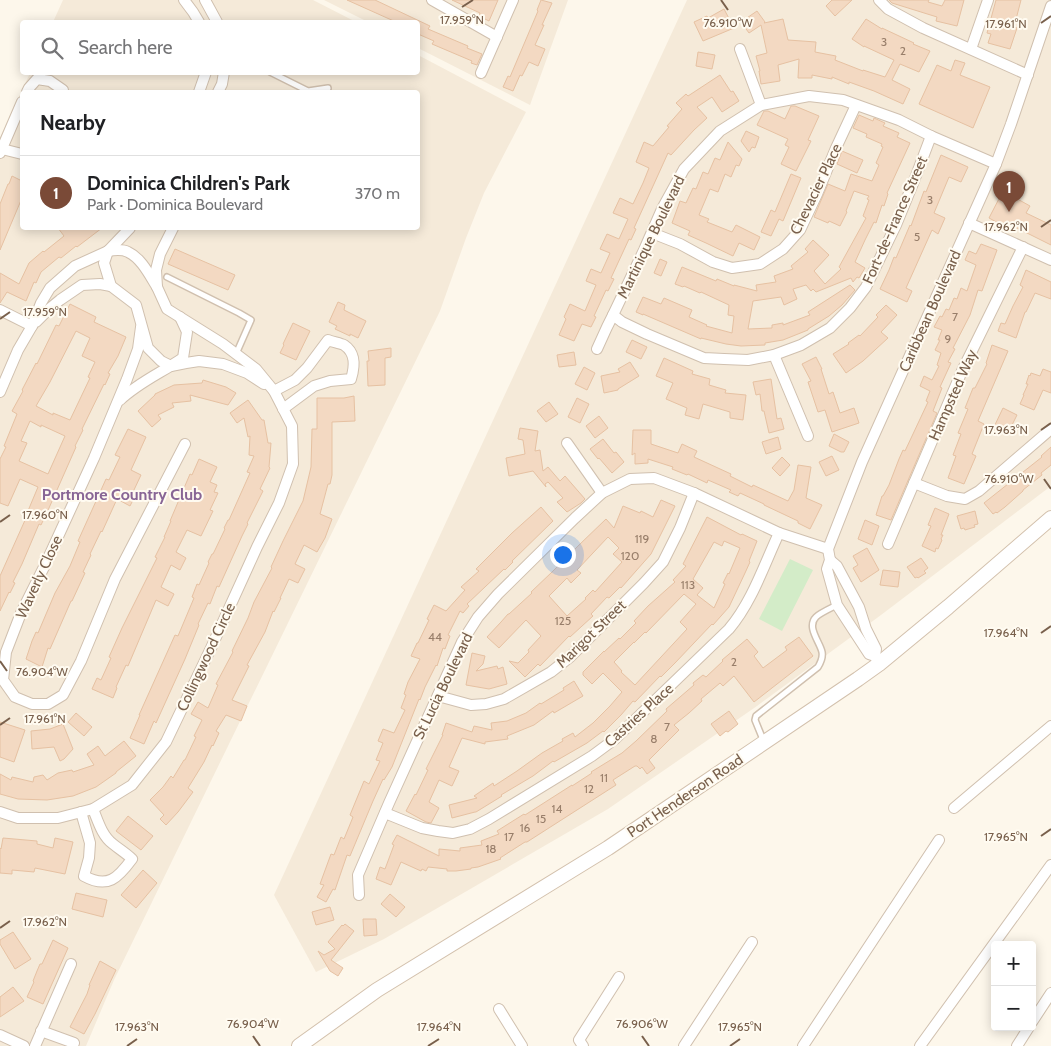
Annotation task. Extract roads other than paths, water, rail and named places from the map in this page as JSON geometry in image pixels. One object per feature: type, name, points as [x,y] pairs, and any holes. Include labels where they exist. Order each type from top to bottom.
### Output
[{"type":"street","points":[[184,0],[198,20]]},
{"type":"street","points":[[205,0],[216,20]]},
{"type":"street","points":[[432,0],[497,37]]},
{"type":"street","points":[[481,73],[513,0]]},
{"type":"street","points":[[879,0],[888,9],[923,28],[1028,75]]},
{"type":"street","points":[[971,49],[988,0]]},
{"type":"street","name":"Caribbean Boulevard","points":[[828,549],[862,462],[996,164],[1051,6]]},
{"type":"street","points":[[740,49],[761,106]]},
{"type":"street","points":[[200,90],[205,75]]},
{"type":"street","points":[[219,90],[224,75]]},
{"type":"street","points":[[28,90],[37,78],[50,80],[63,90]]},
{"type":"street","name":"Martinique Boulevard","points":[[597,349],[662,209],[684,169],[720,131],[761,106],[809,96],[843,100],[899,120],[996,164]]},
{"type":"street","name":"Chevacier Place","points":[[652,233],[680,244],[713,262],[732,268],[760,264],[783,249],[800,230],[856,105]]},
{"type":"street","points":[[20,107],[1,151],[20,154]]},
{"type":"street","name":"Fort-de-France Street","points":[[613,316],[647,334],[704,358],[748,360],[774,356],[830,328],[850,308],[866,287],[896,225],[931,136]]},
{"type":"street","points":[[969,223],[1051,260]]},
{"type":"street","points":[[111,286],[104,263],[108,251],[128,230]]},
{"type":"street","name":"Collingwood Circle","points":[[0,812],[18,818],[58,818],[94,809],[132,785],[166,742],[257,547],[280,503],[293,464],[292,426],[274,391],[256,369],[167,309],[157,287],[156,270],[160,254],[172,230]]},
{"type":"street","name":"Hampsted Way","points":[[888,544],[962,371],[1023,247]]},
{"type":"street","points":[[0,392],[41,303],[50,288],[75,266],[108,251],[127,251],[141,262],[157,287]]},
{"type":"street","points":[[32,326],[48,309],[82,285],[100,284],[111,286],[136,305],[148,348],[161,361],[171,366]]},
{"type":"street","points":[[0,310],[32,326]]},
{"type":"street","name":"Collingwood Circle","points":[[171,366],[183,358],[186,343],[188,332],[180,317]]},
{"type":"street","name":"Waverly Close","points":[[142,327],[138,349],[128,379],[94,458],[21,613],[6,652],[2,680],[15,697],[32,704],[48,704],[62,695],[81,661],[115,578],[185,444]]},
{"type":"street","points":[[274,391],[295,380],[307,368],[328,340],[344,345],[353,354],[354,369],[351,379],[330,381],[314,386],[283,409]]},
{"type":"street","points":[[774,356],[808,436]]},
{"type":"street","name":"Collingwood Circle","points":[[171,366],[199,361],[223,364],[247,372],[274,391]]},
{"type":"street","name":"Waverly Close","points":[[117,403],[151,376],[171,366]]},
{"type":"street","points":[[914,483],[947,496],[965,500],[979,491],[1051,429]]},
{"type":"street","points":[[566,443],[602,493]]},
{"type":"street","name":"St Lucia Boulevard","points":[[359,895],[358,874],[462,642],[478,617],[498,594],[602,493],[630,479],[654,478],[694,493],[779,533],[828,549]]},
{"type":"street","name":"Marigot Street","points":[[438,696],[471,704],[486,704],[504,700],[551,672],[570,657],[663,562],[680,528],[694,493]]},
{"type":"street","name":"Port Henderson Road","points":[[299,1046],[377,990],[608,848],[764,742],[948,607],[1051,518]]},
{"type":"street","name":"Castries Place","points":[[385,812],[422,828],[438,832],[453,833],[470,829],[600,750],[615,739],[737,620],[779,533]]},
{"type":"street","points":[[828,549],[830,560],[827,569],[837,605],[869,654],[877,660]]},
{"type":"street","points":[[830,560],[837,566],[859,607],[866,629],[876,649],[877,660]]},
{"type":"street","points":[[954,808],[1051,726]]},
{"type":"street","points":[[81,812],[90,843],[89,858],[84,876],[94,882],[109,882],[123,872],[132,859],[111,843],[101,829],[94,809]]},
{"type":"street","points":[[803,1046],[939,840]]},
{"type":"street","points":[[920,1046],[1051,865]]},
{"type":"street","points":[[684,1046],[752,942]]},
{"type":"street","points":[[35,1046],[71,964]]},
{"type":"street","points":[[583,1046],[579,1040],[618,977]]},
{"type":"street","points":[[1036,1016],[1051,993]]},
{"type":"street","points":[[499,1009],[522,1046]]},
{"type":"street","points":[[41,1030],[74,1043]]},
{"type":"street","points":[[1017,1046],[1026,1031]]},
{"type":"street","points":[[0,1035],[24,1046]]},
{"type":"lane","points":[[276,75],[306,90]]},
{"type":"lane","points":[[315,90],[328,88]]},
{"type":"lane","points":[[167,277],[251,320],[236,354]]},
{"type":"lane","points":[[764,742],[755,720],[756,716],[818,667],[822,660],[822,652],[813,629],[813,622],[816,617],[837,605]]},
{"type":"place","name":"Dominica Children's Park","points":[[1009,212]]},
{"type":"district","name":"Portmore Country Club","points":[[122,494]]}]
